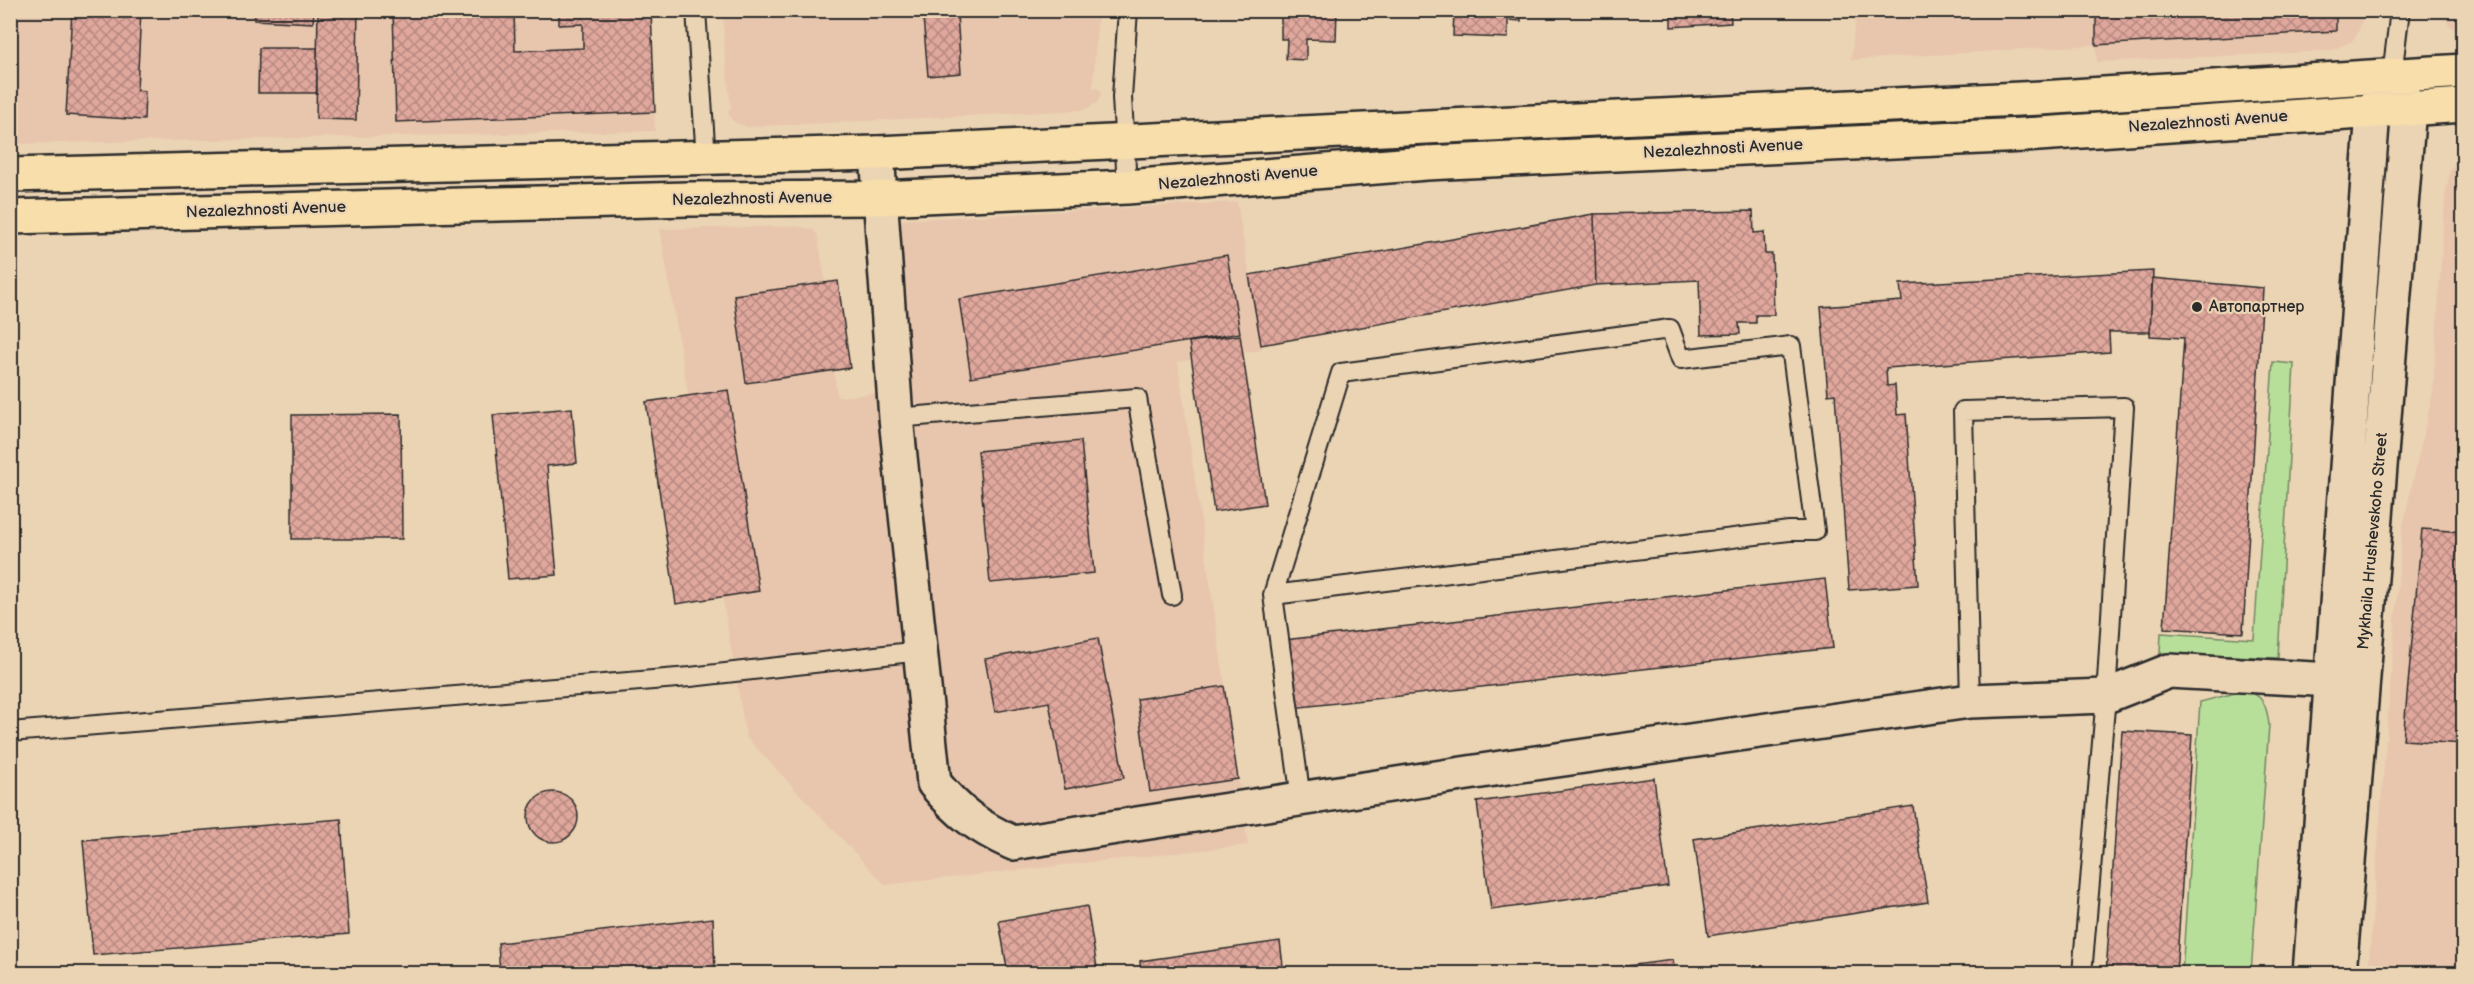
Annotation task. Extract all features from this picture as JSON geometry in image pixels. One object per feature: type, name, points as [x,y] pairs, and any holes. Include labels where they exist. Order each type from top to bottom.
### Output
[{"type":"main road","name":"Nezalezhnosti Avenue","points":[[10,175],[878,153],[2041,98],[2463,70]]},
{"type":"main road","name":"Nezalezhnosti Avenue","points":[[10,217],[688,199],[879,198],[1127,187],[1426,163],[2024,135],[2463,105]]},
{"type":"street","points":[[2392,75],[2409,108]]},
{"type":"street","points":[[2373,111],[2392,75]]},
{"type":"street","name":"Mykhaila Hrushevskoho Street","points":[[2339,974],[2409,108]]},
{"type":"street","name":"Mykhaila Hrushevskoho Street","points":[[2310,974],[2373,111]]},
{"type":"street","points":[[878,153],[879,198],[896,417],[934,783],[965,816],[982,829],[1013,843],[1970,701],[2106,696],[2169,671],[2332,680]]},
{"type":"lane","points":[[696,10],[706,159]]},
{"type":"lane","points":[[1127,187],[1122,98],[1128,10]]},
{"type":"lane","points":[[2392,75],[2400,10]]},
{"type":"lane","points":[[1274,595],[1789,531],[1815,531],[1791,346],[1680,359],[1670,329],[1341,373],[1274,595],[1300,799]]},
{"type":"lane","points":[[896,417],[1137,398],[1172,595]]},
{"type":"lane","points":[[1970,701],[1963,411],[2124,407],[2106,696],[2082,974]]},
{"type":"lane","points":[[10,732],[690,677],[920,651]]},
{"type":"shaded area","points":[[10,11],[651,11],[655,131],[11,144]]},
{"type":"shaded area","points":[[723,11],[1098,11],[1093,88],[1100,89],[1101,95],[1097,103],[1083,110],[747,127],[732,121],[728,112],[731,107],[724,47]]},
{"type":"shaded area","points":[[1856,11],[2362,11],[2362,20],[2358,33],[2352,41],[2330,51],[2097,62],[2096,45],[1851,60]]},
{"type":"shaded area","points":[[2439,11],[2463,11],[2463,34],[2451,27]]},
{"type":"shaded area","points":[[2463,148],[2463,973],[2368,974],[2402,530],[2433,391],[2445,197],[2449,174]]},
{"type":"shaded area","points":[[1237,202],[1262,350],[1178,362],[1248,845],[885,885],[746,737],[660,229],[796,226],[814,230],[818,236],[824,274],[837,397],[910,390],[895,224],[898,220]]},
{"type":"green space","points":[[2273,362],[2294,364],[2278,658],[2160,653],[2161,633],[2254,639]]},
{"type":"green space","points":[[2243,691],[2255,694],[2263,702],[2269,725],[2251,973],[2182,974],[2200,702]]},
{"type":"building","points":[[72,10],[141,10],[137,90],[145,91],[144,120],[66,115]]},
{"type":"building","points":[[255,10],[314,10],[313,23],[254,20]]},
{"type":"building","points":[[318,10],[358,10],[356,120],[316,119]]},
{"type":"building","points":[[393,10],[514,10],[515,51],[583,48],[583,24],[559,25],[559,10],[651,10],[655,112],[396,122]]},
{"type":"building","points":[[1281,10],[1337,10],[1336,40],[1306,39],[1306,60],[1286,59],[1287,39],[1281,39]]},
{"type":"building","points":[[1454,10],[1521,10],[1521,21],[1508,20],[1508,38],[1453,36]]},
{"type":"building","points":[[1671,10],[1730,10],[1731,23],[1671,27]]},
{"type":"building","points":[[2096,10],[2336,10],[2336,31],[2096,45]]},
{"type":"building","points":[[957,14],[961,73],[928,76],[923,17]]},
{"type":"building","points":[[259,48],[317,48],[317,93],[258,93]]},
{"type":"building","points":[[1753,211],[1754,233],[1764,232],[1765,254],[1772,254],[1774,315],[1756,315],[1756,323],[1739,323],[1740,334],[1701,335],[1699,280],[1596,285],[1594,214]]},
{"type":"building","points":[[1594,214],[1596,285],[1261,345],[1249,275]]},
{"type":"building","points":[[1227,255],[1240,333],[971,377],[959,299]]},
{"type":"building","points":[[2153,271],[2150,332],[2109,332],[2110,352],[1886,368],[1887,386],[1895,385],[1897,415],[1906,414],[1918,585],[1849,590],[1835,394],[1828,395],[1821,307],[1902,301],[1900,284]]},
{"type":"building","points":[[2152,278],[2263,288],[2243,633],[2164,628],[2184,338],[2150,336]]},
{"type":"building","points":[[838,281],[850,368],[746,383],[734,295]]},
{"type":"building","points":[[1240,335],[1265,504],[1214,512],[1189,342]]},
{"type":"building","points":[[728,390],[759,591],[676,604],[646,402]]},
{"type":"building","points":[[572,408],[577,463],[547,466],[557,575],[508,579],[493,415]]},
{"type":"building","points":[[401,414],[402,539],[292,539],[292,415]]},
{"type":"building","points":[[1081,441],[1094,573],[990,583],[978,451]]},
{"type":"building","points":[[2422,529],[2464,532],[2464,744],[2403,740]]},
{"type":"building","points":[[1825,579],[1833,648],[1292,708],[1284,640]]},
{"type":"building","points":[[1098,638],[1124,778],[1065,789],[1049,702],[995,712],[985,659]]},
{"type":"building","points":[[1224,686],[1238,779],[1150,792],[1137,699]]},
{"type":"building","points":[[2122,731],[2192,735],[2176,974],[2106,974]]},
{"type":"building","points":[[1654,778],[1668,886],[1491,910],[1477,802]]},
{"type":"building","points":[[553,792],[571,799],[578,817],[571,835],[553,842],[535,835],[528,817],[535,799]]},
{"type":"building","points":[[1913,806],[1928,902],[1708,936],[1694,839]]},
{"type":"building","points":[[341,819],[349,934],[93,955],[83,840]]},
{"type":"building","points":[[1087,906],[1098,974],[1008,974],[999,921]]},
{"type":"building","points":[[713,918],[715,974],[500,974],[498,943]]},
{"type":"building","points":[[1280,941],[1284,974],[1141,974],[1140,961]]},
{"type":"building","points":[[1673,960],[1675,974],[1563,974]]},
{"type":"place","name":"Автопартнер","points":[[2197,307]]}]
